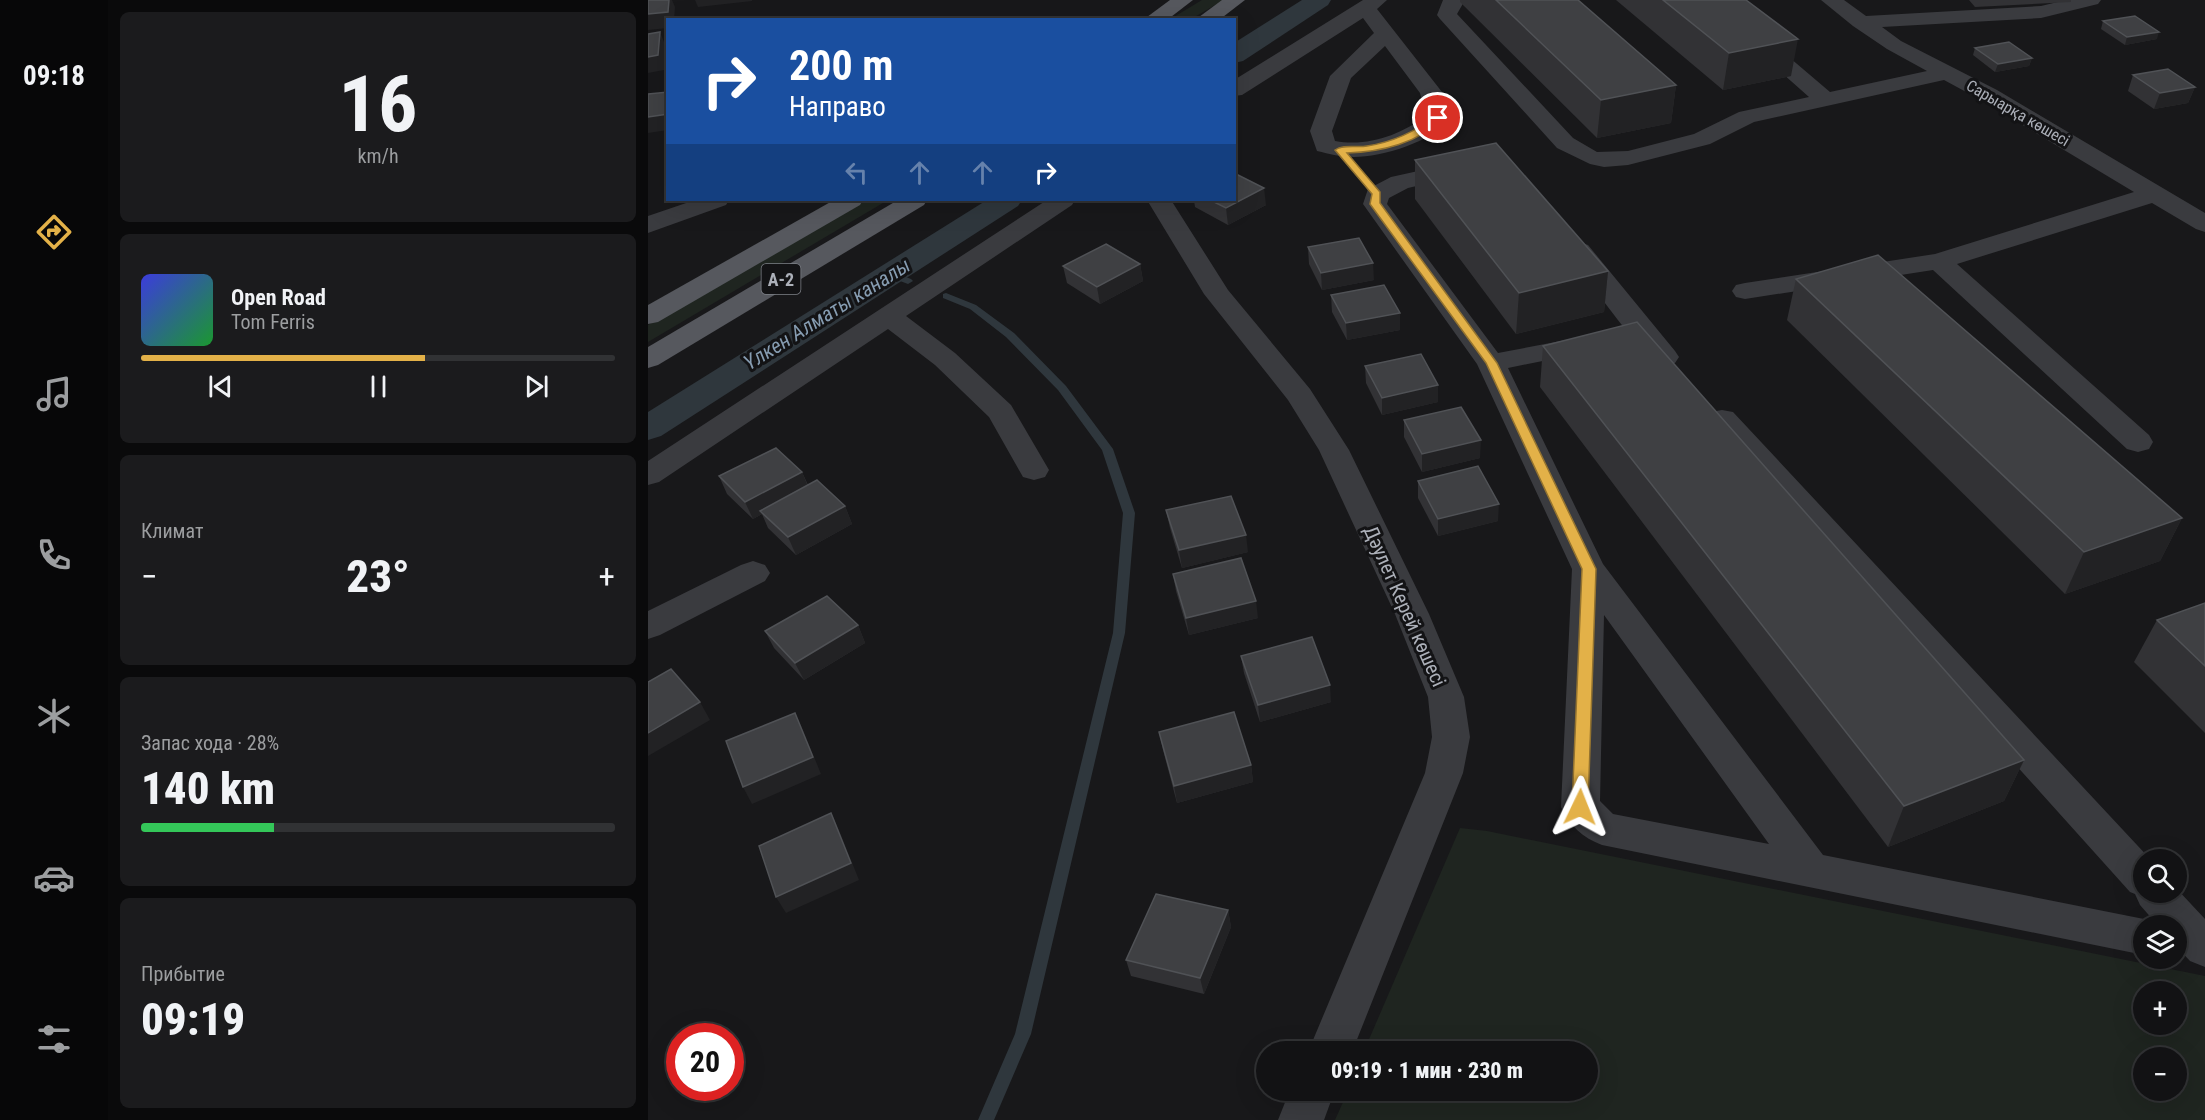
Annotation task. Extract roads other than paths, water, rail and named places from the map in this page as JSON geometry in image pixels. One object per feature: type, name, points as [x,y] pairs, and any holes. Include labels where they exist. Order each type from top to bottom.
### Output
[{"type":"main road","points":[[1156,18],[1183,0]]},
{"type":"main road","points":[[1208,18],[1235,0]]},
{"type":"main road","name":"A-2","points":[[648,316],[849,201]]},
{"type":"main road","name":"A-2","points":[[648,359],[913,201]]},
{"type":"street","points":[[1455,0],[1451,3],[1447,15],[1565,143],[1590,157],[1604,160],[1628,158],[1702,139],[1748,117],[1947,73]]},
{"type":"street","points":[[1710,0],[1826,99]]},
{"type":"street","name":"Сарыарқа көшесі","points":[[1831,0],[1894,45],[1989,95],[2205,224]]},
{"type":"street","points":[[1876,0],[1904,20]]},
{"type":"street","points":[[1860,22],[2041,12],[2091,0]]},
{"type":"street","points":[[1236,89],[1372,4],[1386,33],[1431,92],[1438,118],[1423,130],[1403,140],[1366,149],[1340,150],[1325,146],[1321,131],[1341,76],[1386,33]]},
{"type":"street","points":[[1340,150],[1364,180],[1375,204],[1491,363],[1589,569],[1810,870]]},
{"type":"street","points":[[1364,180],[1400,182],[1484,164],[1493,165]]},
{"type":"street","points":[[1745,291],[1939,261],[2154,194]]},
{"type":"street","points":[[648,225],[714,201]]},
{"type":"street","points":[[648,475],[1061,201]]},
{"type":"street","name":"Дәулет Керей көшесі","points":[[1160,201],[1217,294],[1300,395],[1334,450],[1412,614],[1446,697],[1451,737],[1444,773],[1334,1041]]},
{"type":"street","points":[[1563,230],[1624,337],[1692,386],[2133,868]]},
{"type":"street","points":[[1939,261],[2138,442]]},
{"type":"street","points":[[887,315],[945,359],[1001,412],[1035,470]]},
{"type":"street","points":[[1491,363],[1624,337]]},
{"type":"street","points":[[1589,569],[1580,807],[1602,828],[2133,934]]},
{"type":"street","points":[[648,627],[753,573]]},
{"type":"street","points":[[2164,903],[2205,948]]},
{"type":"street","points":[[2187,945],[2205,948]]},
{"type":"street","points":[[1301,1120],[1309,1101]]},
{"type":"waterway","name":"Үлкен Алматы каналы","points":[[1236,54],[1319,0]]},
{"type":"waterway","name":"Үлкен Алматы каналы","points":[[648,428],[1005,201]]},
{"type":"waterway","points":[[890,274],[908,281]]},
{"type":"waterway","points":[[946,296],[973,307],[1010,335],[1062,388],[1107,449],[1129,513],[1119,633],[1023,1034],[986,1120]]}]
